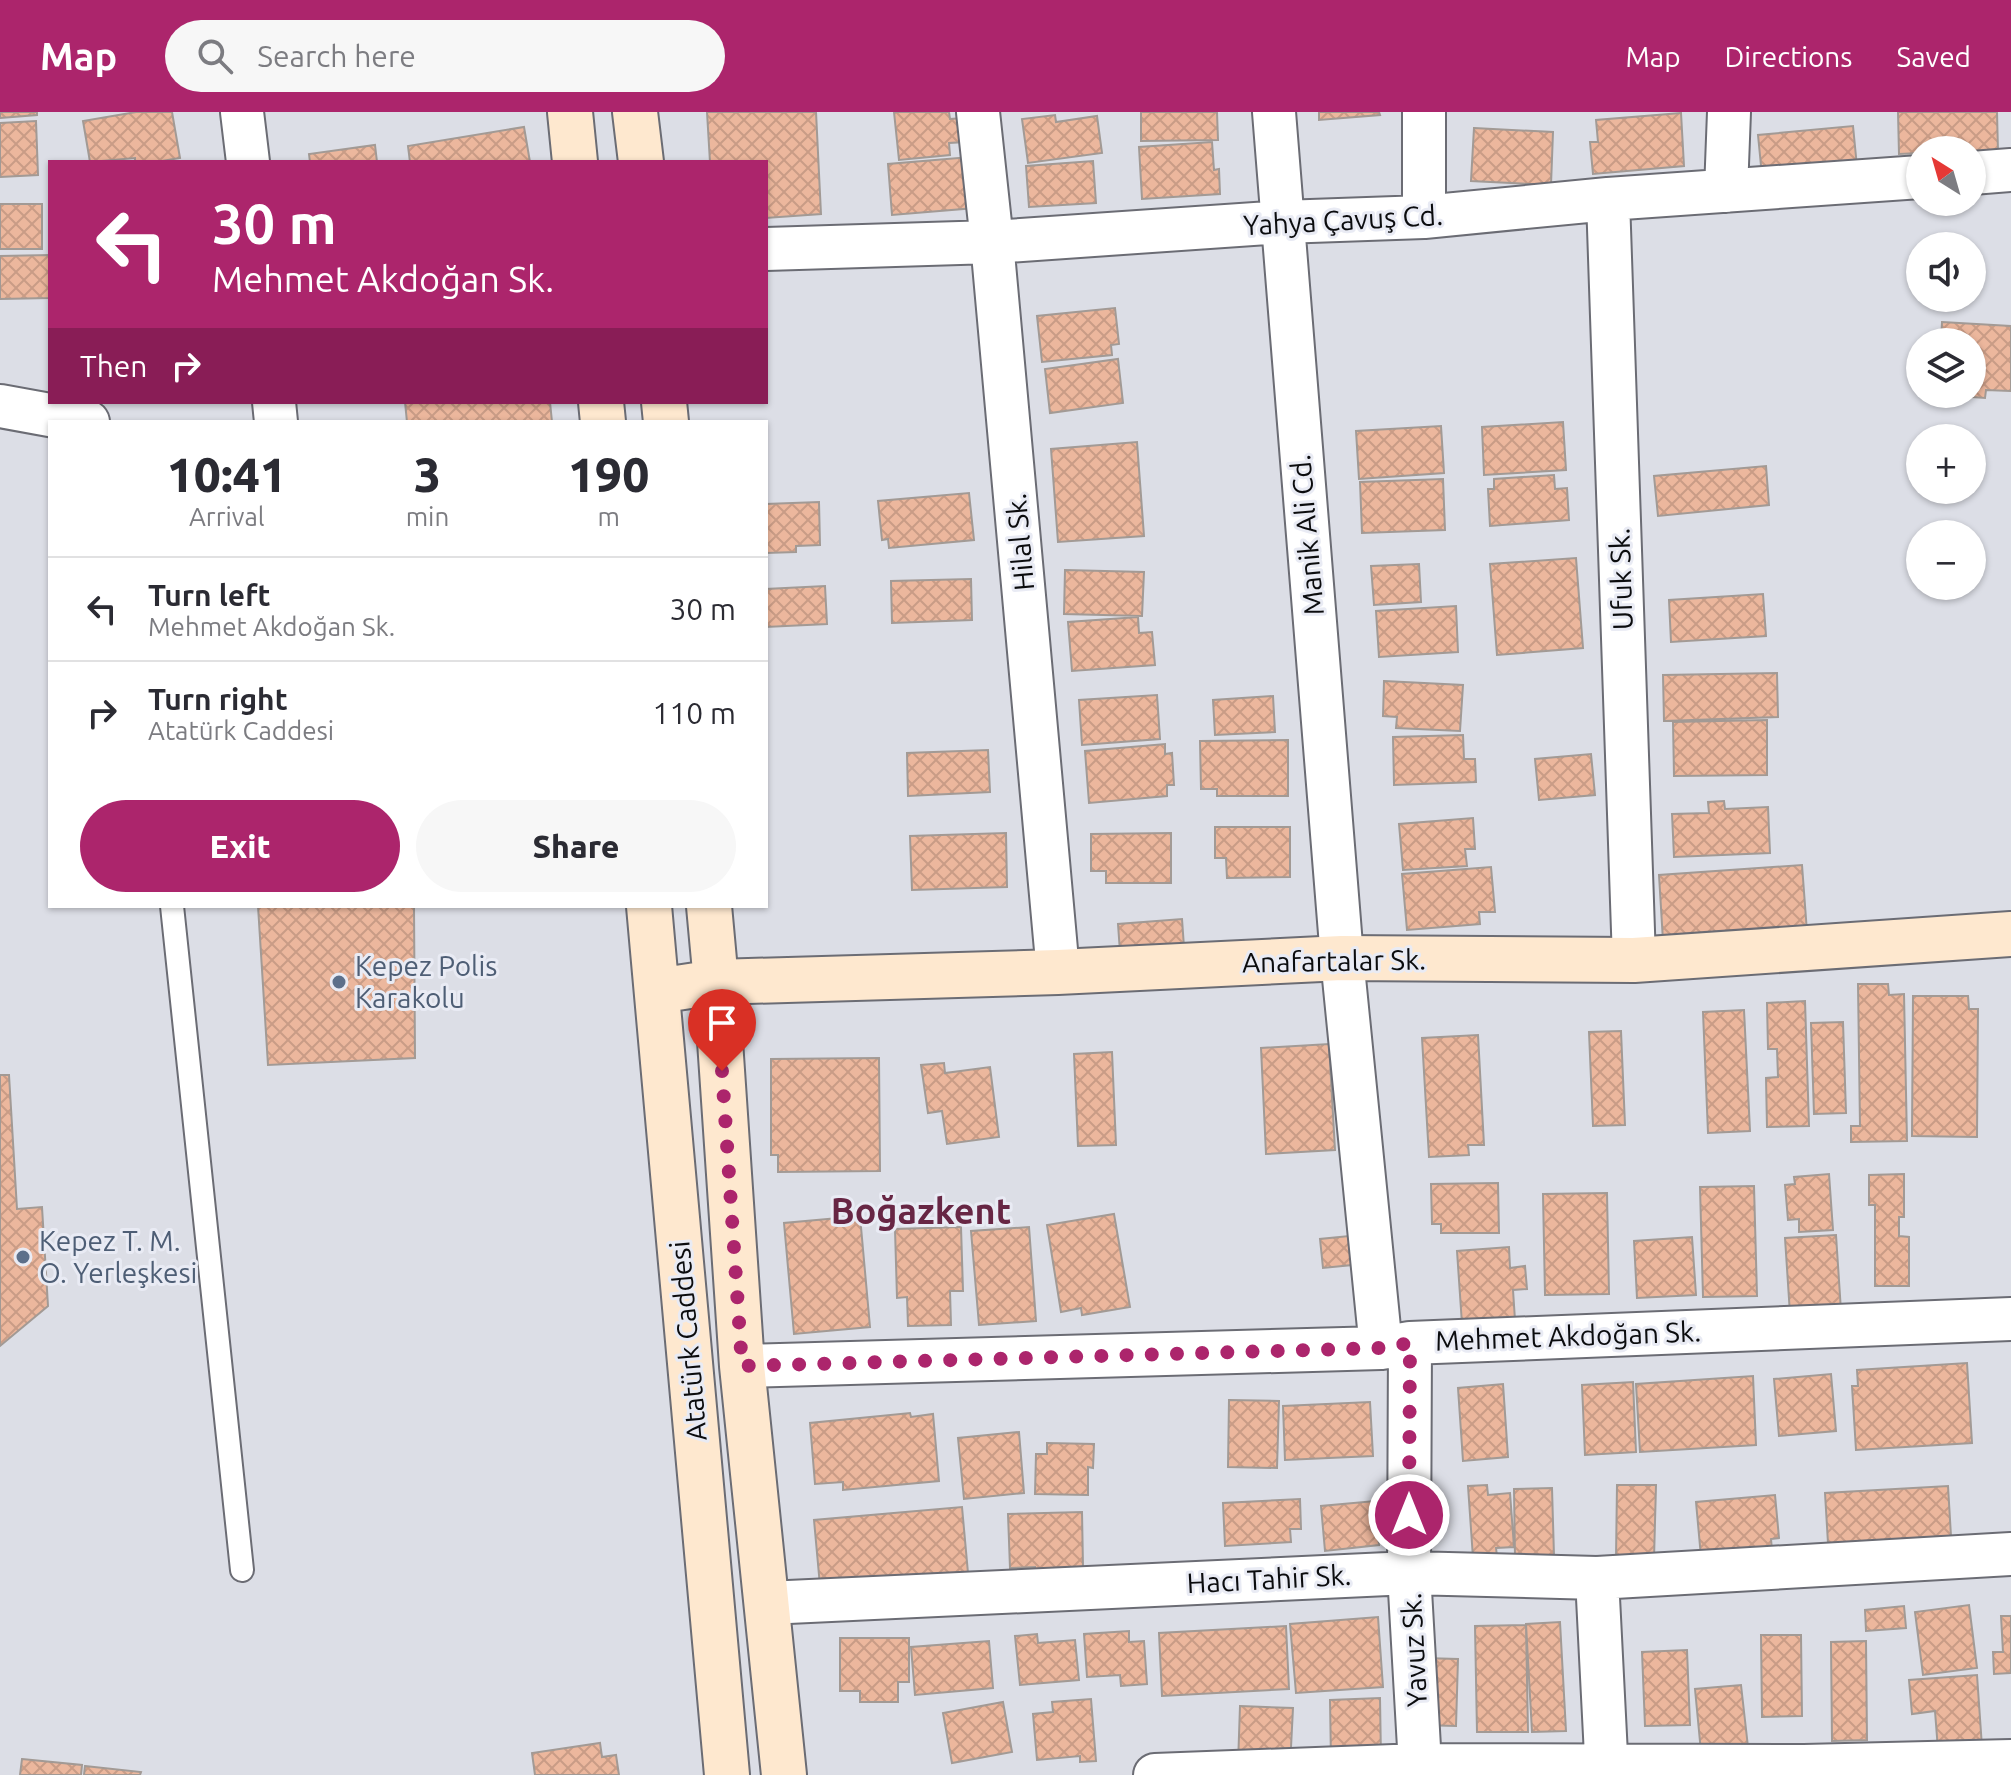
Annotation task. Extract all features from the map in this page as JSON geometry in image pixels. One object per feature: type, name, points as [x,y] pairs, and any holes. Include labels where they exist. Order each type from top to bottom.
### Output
[{"type":"main road","points":[[570,112],[575,160]]},
{"type":"main road","points":[[635,112],[641,160]]},
{"type":"main road","name":"Atatürk Caddesi","points":[[649,908],[727,1775]]},
{"type":"main road","name":"Atatürk Caddesi","points":[[709,908],[742,1366],[784,1775]]},
{"type":"main road","name":"Anafartalar Sk.","points":[[657,991],[716,982],[1058,972],[1342,958],[1634,960],[2011,934]]},
{"type":"street","points":[[242,112],[248,160]]},
{"type":"street","name":"Hilal Sk.","points":[[978,112],[1058,972]]},
{"type":"street","name":"Manik Ali Cd.","points":[[1274,112],[1342,958],[1395,1345]]},
{"type":"street","points":[[1424,112],[1424,217]]},
{"type":"street","points":[[1726,191],[1729,112]]},
{"type":"street","points":[[1986,172],[2011,170]]},
{"type":"street","name":"Yahya Çavuş Cd.","points":[[768,249],[992,242],[1282,222],[1424,217],[1608,199],[1906,178]]},
{"type":"street","name":"Ufuk Sk.","points":[[1608,199],[1634,960]]},
{"type":"street","points":[[0,406],[77,420]]},
{"type":"street","name":"Mehmet Akdoğan Sk.","points":[[742,1366],[1395,1345],[2011,1319]]},
{"type":"street","name":"Yavuz Sk.","points":[[1395,1345],[1420,1765]]},
{"type":"street","name":"Hacı Tahir Sk.","points":[[767,1603],[1409,1573],[1597,1578],[2011,1554]]},
{"type":"street","points":[[1597,1578],[1607,1770]]},
{"type":"street","points":[[1155,1775],[1420,1765],[1607,1770],[2011,1761]]},
{"type":"lane","points":[[172,908],[242,1570]]},
{"type":"building","points":[[0,112],[37,112],[37,115],[0,118]]},
{"type":"building","points":[[136,112],[172,112],[180,158],[90,160],[83,121]]},
{"type":"building","points":[[707,112],[816,112],[821,214],[768,218],[768,160],[710,160]]},
{"type":"building","points":[[894,112],[949,112],[950,119],[962,118],[965,142],[949,143],[950,155],[899,160]]},
{"type":"building","points":[[1141,112],[1217,112],[1218,140],[1141,141]]},
{"type":"building","points":[[1319,112],[1379,112],[1380,115],[1319,120]]},
{"type":"building","points":[[1898,112],[1997,112],[1998,152],[1986,152],[1986,136],[1906,136],[1906,154],[1899,154]]},
{"type":"building","points":[[1681,113],[1684,166],[1593,174],[1590,142],[1598,142],[1596,120]]},
{"type":"building","points":[[1055,115],[1056,122],[1097,116],[1102,153],[1028,163],[1022,119]]},
{"type":"building","points":[[36,121],[38,175],[0,177],[0,123]]},
{"type":"building","points":[[1853,126],[1858,177],[1763,186],[1758,135]]},
{"type":"building","points":[[524,127],[530,160],[410,160],[408,146]]},
{"type":"building","points":[[1474,128],[1553,132],[1551,185],[1471,181]]},
{"type":"building","points":[[1212,142],[1214,170],[1219,169],[1220,194],[1142,199],[1139,147]]},
{"type":"building","points":[[375,145],[377,160],[310,160],[309,154]]},
{"type":"building","points":[[970,157],[975,208],[892,215],[888,164]]},
{"type":"building","points":[[1093,161],[1096,203],[1029,207],[1026,166]]},
{"type":"building","points":[[0,204],[42,204],[42,249],[0,249]]},
{"type":"building","points":[[48,255],[48,298],[0,299],[0,256]]},
{"type":"building","points":[[1115,308],[1119,344],[1111,345],[1112,355],[1042,362],[1037,316]]},
{"type":"building","points":[[1942,322],[2011,326],[2011,391],[1986,390],[1986,328],[1942,328]]},
{"type":"building","points":[[1118,359],[1123,403],[1050,413],[1045,369]]},
{"type":"building","points":[[405,404],[550,404],[552,420],[407,420]]},
{"type":"building","points":[[1563,422],[1566,470],[1484,475],[1482,427]]},
{"type":"building","points":[[1441,426],[1444,473],[1359,479],[1356,431]]},
{"type":"building","points":[[1137,442],[1144,536],[1058,542],[1051,449]]},
{"type":"building","points":[[1766,466],[1769,505],[1658,516],[1654,476]]},
{"type":"building","points":[[1554,475],[1555,489],[1567,488],[1569,520],[1490,526],[1488,489],[1494,489],[1494,479]]},
{"type":"building","points":[[1443,479],[1445,530],[1362,533],[1360,482]]},
{"type":"building","points":[[969,493],[974,540],[889,548],[888,539],[882,540],[878,501]]},
{"type":"building","points":[[819,502],[820,545],[796,546],[796,552],[768,553],[768,504]]},
{"type":"building","points":[[1576,558],[1583,648],[1497,655],[1490,564]]},
{"type":"building","points":[[1419,564],[1421,602],[1374,605],[1371,566]]},
{"type":"building","points":[[1065,570],[1144,572],[1142,616],[1064,614]]},
{"type":"building","points":[[971,579],[972,620],[892,623],[891,581]]},
{"type":"building","points":[[825,586],[827,624],[768,627],[768,589]]},
{"type":"building","points":[[1763,594],[1766,636],[1671,642],[1669,600]]},
{"type":"building","points":[[1456,606],[1458,652],[1379,657],[1376,611]]},
{"type":"building","points":[[1138,617],[1139,633],[1152,632],[1155,665],[1072,671],[1068,622]]},
{"type":"building","points":[[1777,673],[1778,717],[1664,721],[1663,675]]},
{"type":"building","points":[[1384,681],[1463,685],[1460,731],[1396,728],[1397,717],[1383,716]]},
{"type":"building","points":[[1157,695],[1160,739],[1082,745],[1079,700]]},
{"type":"building","points":[[1273,696],[1275,732],[1215,735],[1213,700]]},
{"type":"building","points":[[1767,720],[1767,775],[1674,776],[1673,722]]},
{"type":"building","points":[[1463,735],[1464,759],[1475,759],[1476,782],[1394,785],[1393,737]]},
{"type":"building","points":[[1288,740],[1288,796],[1217,796],[1217,789],[1201,789],[1200,741]]},
{"type":"building","points":[[1165,744],[1165,754],[1172,753],[1174,785],[1167,785],[1167,796],[1089,803],[1085,751]]},
{"type":"building","points":[[988,750],[990,792],[908,796],[907,753]]},
{"type":"building","points":[[1591,754],[1595,795],[1539,800],[1535,759]]},
{"type":"building","points":[[1724,801],[1725,809],[1768,807],[1770,853],[1674,857],[1672,814],[1709,813],[1708,802]]},
{"type":"building","points":[[1473,818],[1475,849],[1465,849],[1467,866],[1403,870],[1399,824]]},
{"type":"building","points":[[1215,827],[1290,827],[1290,877],[1227,878],[1226,858],[1215,858]]},
{"type":"building","points":[[1006,833],[1007,887],[912,890],[910,836]]},
{"type":"building","points":[[1171,833],[1171,883],[1106,883],[1106,871],[1091,871],[1091,834]]},
{"type":"building","points":[[1802,865],[1807,932],[1663,941],[1659,875]]},
{"type":"building","points":[[1491,867],[1495,912],[1479,912],[1480,924],[1407,930],[1402,874]]},
{"type":"building","name":"Kepez Polis Karakolu","points":[[258,908],[414,908],[415,1058],[268,1065]]},
{"type":"building","points":[[1182,919],[1185,961],[1121,966],[1118,924]]},
{"type":"building","points":[[1858,984],[1888,984],[1889,995],[1904,994],[1907,1141],[1851,1142],[1851,1126],[1860,1126]]},
{"type":"building","points":[[1913,996],[1968,996],[1969,1009],[1978,1009],[1977,1137],[1912,1136]]},
{"type":"building","points":[[1805,1001],[1809,1126],[1767,1127],[1766,1078],[1778,1077],[1777,1049],[1768,1049],[1767,1003]]},
{"type":"building","points":[[1744,1010],[1750,1131],[1708,1133],[1703,1012]]},
{"type":"building","points":[[1843,1022],[1846,1113],[1814,1114],[1811,1023]]},
{"type":"building","points":[[1621,1031],[1625,1125],[1593,1126],[1589,1032]]},
{"type":"building","points":[[1478,1035],[1484,1145],[1468,1145],[1469,1155],[1429,1157],[1422,1038]]},
{"type":"building","points":[[1329,1044],[1335,1150],[1266,1154],[1261,1048]]},
{"type":"building","points":[[1112,1052],[1116,1145],[1078,1146],[1074,1054]]},
{"type":"building","points":[[879,1058],[880,1171],[778,1172],[778,1155],[771,1155],[771,1059]]},
{"type":"building","points":[[944,1063],[945,1073],[990,1067],[999,1137],[947,1144],[942,1111],[928,1113],[921,1065]]},
{"type":"building","name":"Kepez T. M. O. Yerleşkesi","points":[[0,1075],[9,1075],[17,1209],[42,1207],[48,1306],[0,1346]]},
{"type":"building","points":[[1829,1174],[1833,1230],[1799,1232],[1799,1219],[1788,1220],[1785,1185],[1795,1184],[1794,1177]]},
{"type":"building","points":[[1904,1174],[1904,1217],[1899,1217],[1899,1236],[1909,1237],[1909,1286],[1875,1286],[1875,1205],[1869,1205],[1869,1175]]},
{"type":"building","points":[[1498,1183],[1499,1233],[1441,1233],[1441,1224],[1432,1224],[1431,1184]]},
{"type":"building","points":[[1754,1186],[1757,1296],[1703,1297],[1700,1187]]},
{"type":"building","points":[[1607,1193],[1609,1294],[1545,1295],[1543,1194]]},
{"type":"building","points":[[1114,1214],[1130,1307],[1082,1315],[1081,1308],[1061,1312],[1047,1225]]},
{"type":"building","points":[[860,1216],[870,1327],[794,1334],[784,1223]]},
{"type":"building","points":[[961,1227],[963,1291],[950,1291],[951,1325],[908,1326],[907,1297],[897,1298],[895,1229]]},
{"type":"building","points":[[1029,1227],[1036,1321],[979,1325],[971,1231]]},
{"type":"building","points":[[1836,1235],[1841,1311],[1790,1314],[1785,1238]]},
{"type":"building","points":[[1349,1236],[1352,1265],[1323,1268],[1320,1239]]},
{"type":"building","points":[[1692,1237],[1696,1295],[1637,1298],[1634,1241]]},
{"type":"building","points":[[1509,1247],[1510,1268],[1525,1266],[1527,1289],[1513,1290],[1515,1320],[1462,1324],[1457,1251]]},
{"type":"building","points":[[1967,1363],[1972,1443],[1856,1450],[1852,1386],[1858,1386],[1857,1370]]},
{"type":"building","points":[[1831,1374],[1836,1431],[1779,1436],[1774,1379]]},
{"type":"building","points":[[1753,1376],[1756,1445],[1640,1452],[1636,1384]]},
{"type":"building","points":[[1633,1382],[1636,1452],[1585,1455],[1582,1385]]},
{"type":"building","points":[[1503,1384],[1508,1457],[1463,1461],[1458,1388]]},
{"type":"building","points":[[1229,1400],[1279,1401],[1277,1468],[1228,1467]]},
{"type":"building","points":[[1370,1402],[1373,1456],[1285,1460],[1283,1406]]},
{"type":"building","points":[[910,1413],[911,1417],[933,1414],[939,1481],[843,1490],[843,1482],[815,1484],[810,1423]]},
{"type":"building","points":[[1019,1432],[1024,1493],[964,1499],[958,1438]]},
{"type":"building","points":[[1047,1443],[1094,1444],[1093,1468],[1088,1467],[1088,1495],[1035,1494],[1036,1454],[1047,1454]]},
{"type":"building","points":[[1487,1485],[1488,1495],[1510,1493],[1514,1547],[1496,1548],[1497,1556],[1473,1558],[1468,1486]]},
{"type":"building","points":[[1617,1485],[1656,1485],[1654,1559],[1616,1558]]},
{"type":"building","points":[[1948,1486],[1952,1553],[1829,1560],[1825,1493]]},
{"type":"building","points":[[1552,1488],[1554,1556],[1515,1558],[1514,1489]]},
{"type":"building","points":[[1775,1495],[1779,1538],[1771,1539],[1772,1550],[1701,1557],[1696,1502]]},
{"type":"building","points":[[1300,1499],[1301,1529],[1290,1529],[1291,1542],[1225,1546],[1223,1503]]},
{"type":"building","points":[[1375,1501],[1379,1545],[1325,1551],[1321,1506]]},
{"type":"building","points":[[962,1507],[968,1573],[820,1586],[814,1520]]},
{"type":"building","points":[[1082,1512],[1083,1567],[1053,1568],[1053,1576],[1035,1577],[1035,1567],[1010,1568],[1008,1514]]},
{"type":"building","points":[[1969,1605],[1977,1668],[1923,1675],[1915,1612]]},
{"type":"building","points":[[1904,1606],[1906,1628],[1866,1631],[1865,1610]]},
{"type":"building","points":[[2001,1616],[2011,1616],[2011,1673],[1994,1674],[1993,1652],[2003,1652]]},
{"type":"building","points":[[1378,1617],[1383,1687],[1296,1693],[1290,1624]]},
{"type":"building","points":[[1560,1622],[1566,1731],[1532,1732],[1526,1624]]},
{"type":"building","points":[[1526,1625],[1528,1732],[1477,1732],[1475,1626]]},
{"type":"building","points":[[1286,1626],[1289,1689],[1162,1696],[1159,1633]]},
{"type":"building","points":[[1129,1631],[1129,1642],[1144,1641],[1147,1684],[1121,1686],[1120,1675],[1087,1677],[1084,1634]]},
{"type":"building","points":[[1037,1634],[1038,1643],[1075,1640],[1079,1680],[1020,1685],[1015,1636]]},
{"type":"building","points":[[1761,1635],[1801,1635],[1802,1716],[1762,1717]]},
{"type":"building","points":[[840,1638],[909,1638],[909,1682],[898,1682],[898,1702],[860,1702],[860,1691],[840,1691]]},
{"type":"building","points":[[989,1641],[993,1688],[915,1695],[911,1647]]},
{"type":"building","points":[[1866,1641],[1867,1740],[1832,1741],[1831,1642]]},
{"type":"building","points":[[1687,1650],[1690,1725],[1645,1726],[1642,1652]]},
{"type":"building","points":[[1423,1658],[1458,1659],[1456,1726],[1421,1725]]},
{"type":"building","points":[[1977,1675],[1982,1747],[1938,1750],[1935,1711],[1912,1714],[1909,1680]]},
{"type":"building","points":[[1741,1685],[1748,1747],[1701,1752],[1695,1689]]},
{"type":"building","points":[[1380,1698],[1381,1759],[1331,1760],[1330,1700]]},
{"type":"building","points":[[1091,1699],[1096,1761],[1080,1762],[1080,1756],[1037,1760],[1033,1714],[1053,1712],[1052,1702]]},
{"type":"building","points":[[1003,1702],[1012,1752],[952,1763],[943,1713]]},
{"type":"building","points":[[1240,1706],[1293,1708],[1290,1767],[1238,1765]]},
{"type":"building","points":[[600,1743],[602,1757],[616,1755],[619,1775],[535,1775],[532,1753]]},
{"type":"building","points":[[22,1759],[82,1765],[81,1775],[20,1775]]},
{"type":"building","points":[[85,1766],[141,1772],[140,1775],[84,1775]]},
{"type":"place","name":"Kepez Polis Karakolu","points":[[339,982]]},
{"type":"place","name":"Kepez T. M. O. Yerleşkesi","points":[[23,1257]]},
{"type":"district","name":"Boğazkent","points":[[921,1211]]},
{"type":"route","points":[[722,1071],[742,1366],[1381,1348],[1410,1343],[1409,1515]]}]
